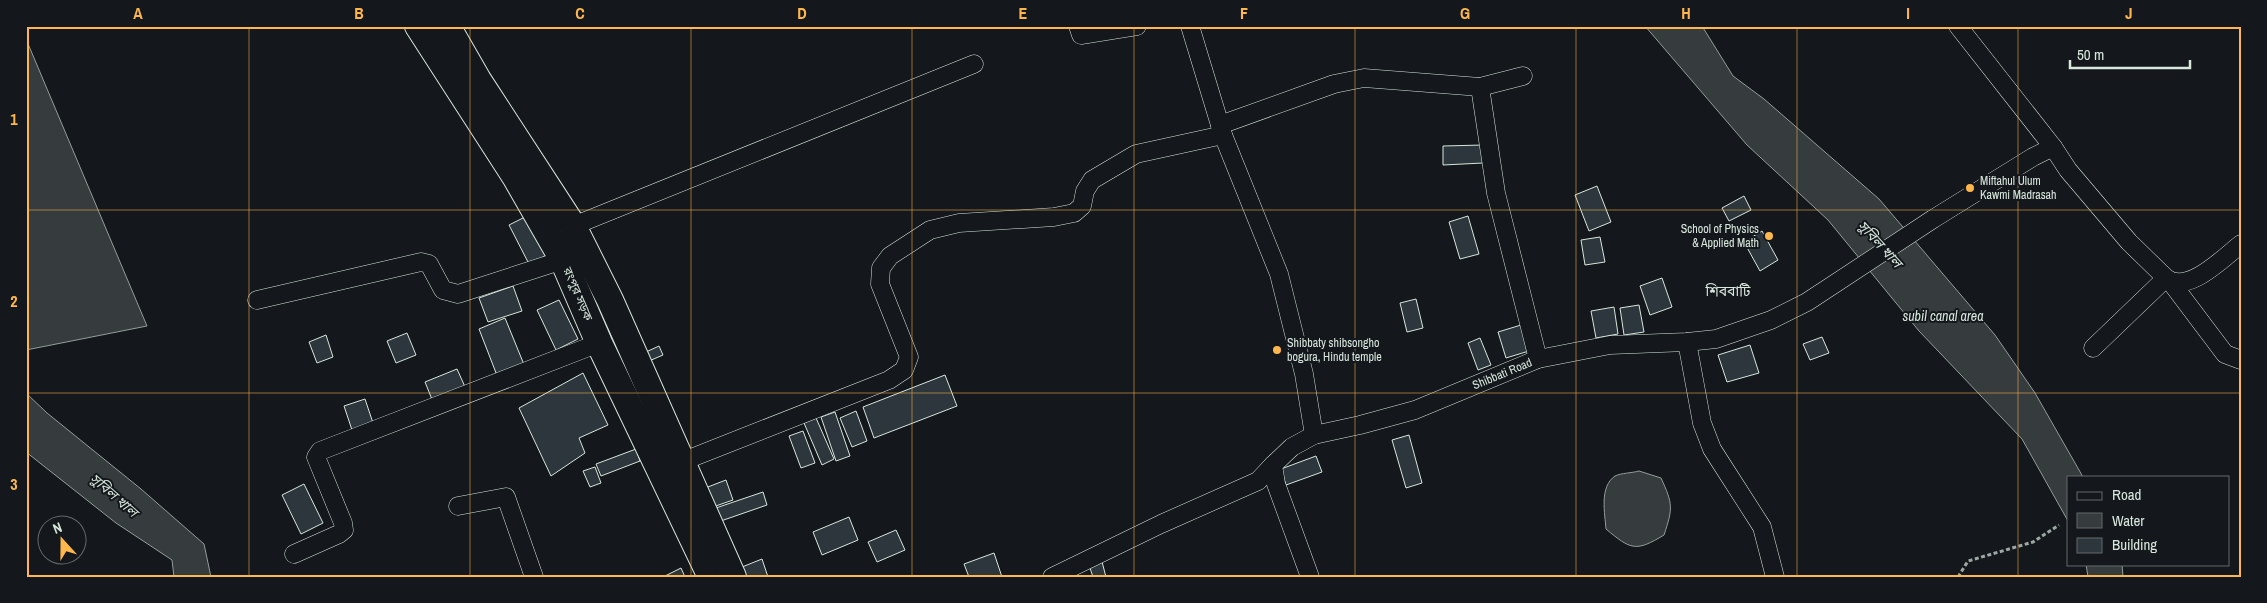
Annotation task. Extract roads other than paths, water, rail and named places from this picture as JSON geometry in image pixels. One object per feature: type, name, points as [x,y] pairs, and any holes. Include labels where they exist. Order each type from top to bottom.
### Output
[{"type":"highway","name":"রংপুর সড়ক","points":[[418,26],[516,178],[563,260],[599,343],[711,577]]},
{"type":"highway","name":"রংপুর সড়ক","points":[[447,26],[478,80],[573,226],[610,300],[732,577]]},
{"type":"street","points":[[1078,26],[1081,35],[1137,26]]},
{"type":"street","points":[[1190,26],[1221,130],[1279,274],[1304,374],[1314,435]]},
{"type":"street","points":[[1958,26],[2053,147],[2068,170],[2129,242],[2168,279],[2225,354],[2241,360]]},
{"type":"street","points":[[573,226],[974,64]]},
{"type":"street","points":[[682,462],[889,380],[904,370],[909,357],[880,284],[881,268],[890,256],[930,230],[959,223],[1054,217],[1074,213],[1082,206],[1085,191],[1092,180],[1136,154],[1221,130],[1334,84],[1364,78],[1480,87],[1523,76]]},
{"type":"street","points":[[1480,87],[1496,193],[1538,359]]},
{"type":"street","name":"Shibbati Road","points":[[1057,576],[1161,524],[1258,481],[1292,447],[1314,435],[1416,410],[1538,359],[1610,344],[1687,342],[1716,338],[1771,320],[1806,302],[1933,219],[2033,157],[2053,147]]},
{"type":"street","points":[[2168,279],[2186,282],[2197,278],[2241,244]]},
{"type":"street","points":[[257,300],[421,262],[429,264],[443,290],[458,294],[563,260]]},
{"type":"street","points":[[2094,348],[2168,279]]},
{"type":"street","points":[[1687,342],[1705,432],[1712,449],[1762,527],[1775,577]]},
{"type":"street","points":[[294,554],[344,530],[343,523],[316,457],[320,451],[599,343]]},
{"type":"street","points":[[1273,465],[1276,484],[1310,577]]},
{"type":"street","points":[[458,506],[506,497],[534,577]]},
{"type":"water","name":"subil canal area","points":[[1645,26],[1702,26],[1733,76],[1764,99],[1879,199],[1995,335],[2035,393],[2082,476],[2067,476],[2067,519],[2022,439],[1919,331],[1828,220],[1747,145]]},
{"type":"water","points":[[26,39],[147,326],[26,350]]},
{"type":"water","name":"সুবিল খাল","points":[[26,393],[47,413],[141,489],[204,544],[211,577],[174,577],[172,560],[116,523],[26,452]]},
{"type":"water","points":[[1639,471],[1661,478],[1670,500],[1670,512],[1664,535],[1647,544],[1634,546],[1628,545],[1606,529],[1604,501],[1607,487],[1615,476]]},
{"type":"water","points":[[2086,566],[2122,566],[2123,577],[2088,577]]},
{"type":"place","name":"Miftahul Ulum Kawmi Madrasah","points":[[1970,188]]},
{"type":"place","name":"School of Physics & Applied Math","points":[[1769,236]]},
{"type":"place","name":"Shibbaty shibsongho bogura, Hindu temple","points":[[1277,350]]},
{"type":"district","name":"শিববাটি","points":[[1728,291]]}]
